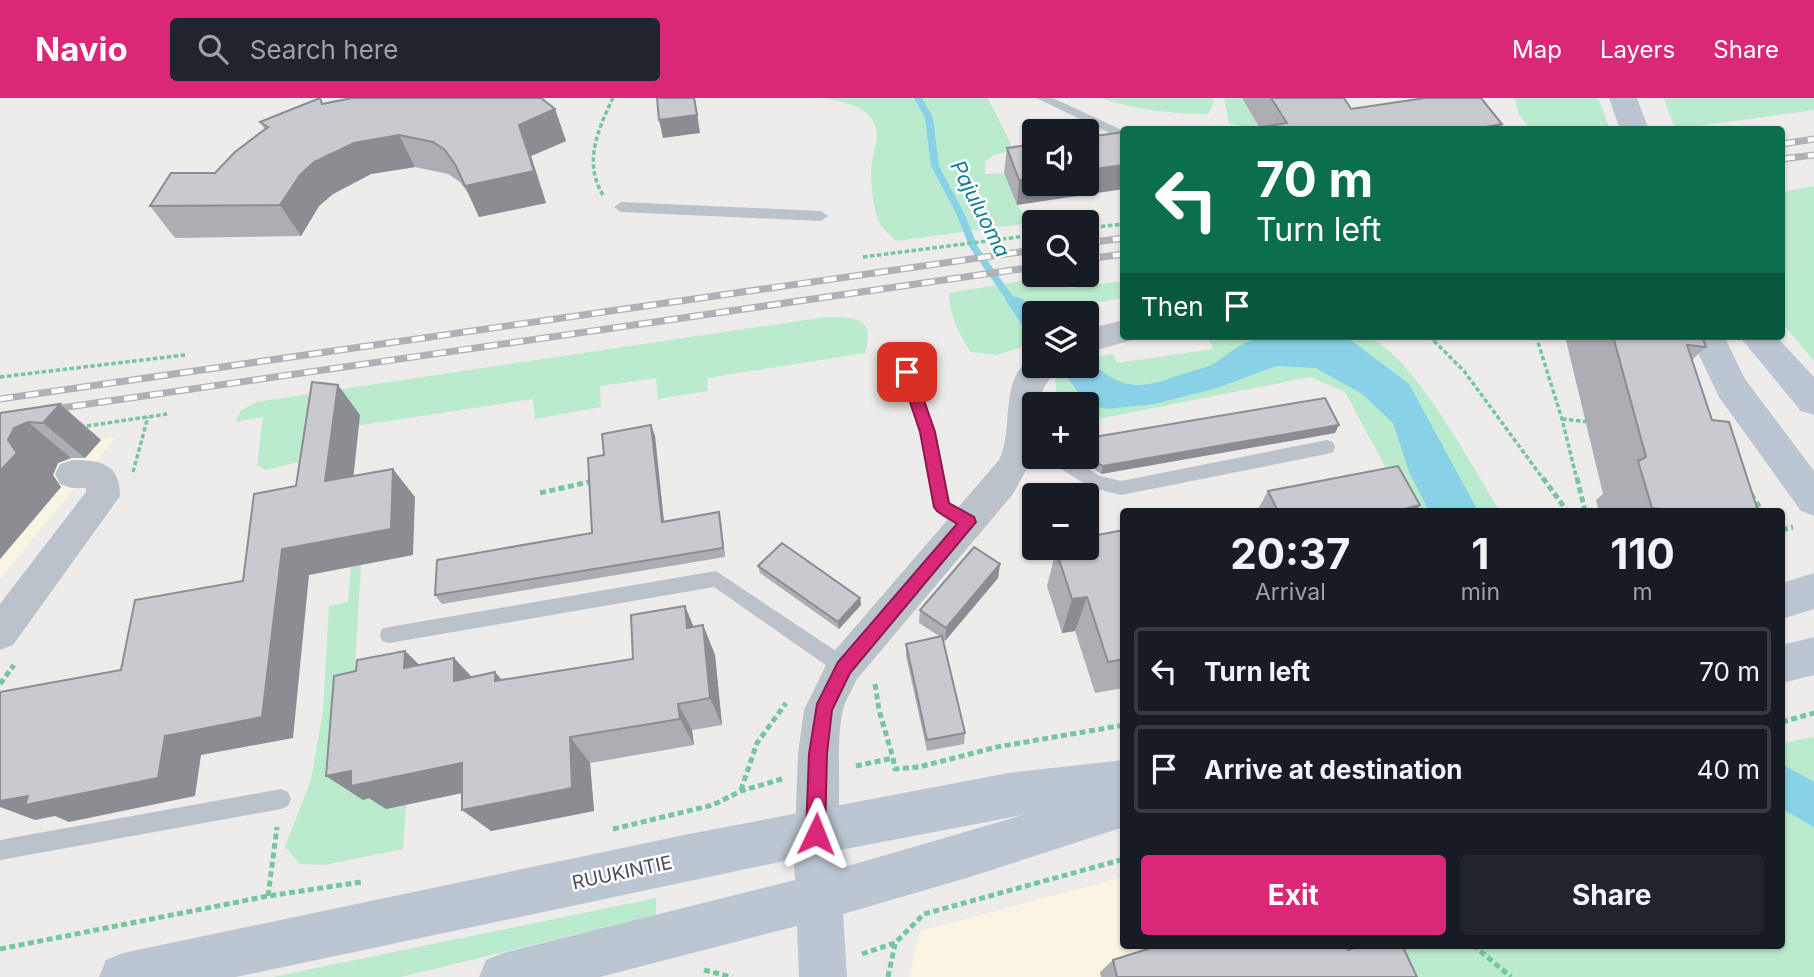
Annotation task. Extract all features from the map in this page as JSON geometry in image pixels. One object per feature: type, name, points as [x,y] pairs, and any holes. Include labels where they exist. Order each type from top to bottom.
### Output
[{"type":"main road","points":[[1623,98],[1634,126]]},
{"type":"main road","points":[[1709,340],[1731,387],[1814,500]]},
{"type":"main road","points":[[1760,340],[1814,401]]},
{"type":"main road","points":[[1785,600],[1814,591]]},
{"type":"main road","points":[[1785,663],[1814,656]]},
{"type":"main road","name":"RUUKINTIE","points":[[123,977],[689,858],[1008,795],[1120,782]]},
{"type":"main road","points":[[503,977],[818,897],[1023,839],[1120,806]]},
{"type":"main road","points":[[816,834],[823,977]]},
{"type":"street","points":[[1099,338],[1120,332]]},
{"type":"street","points":[[816,834],[823,710],[844,667],[1001,484],[1022,450]]},
{"type":"street","points":[[0,633],[103,496],[103,482],[93,474],[72,474]]},
{"type":"lane","points":[[1042,98],[1120,134]]},
{"type":"lane","points":[[621,207],[821,216]]},
{"type":"lane","points":[[907,372],[928,432],[942,507],[968,522]]},
{"type":"lane","points":[[1075,469],[1096,482],[1121,488],[1327,447]]},
{"type":"lane","points":[[389,635],[716,579],[844,667]]},
{"type":"lane","points":[[0,850],[281,799]]},
{"type":"path","points":[[612,98],[600,125],[593,178],[608,200],[621,207]]},
{"type":"path","points":[[1099,227],[1120,224]]},
{"type":"path","points":[[863,257],[1022,236]]},
{"type":"path","points":[[1433,340],[1464,371],[1565,508]]},
{"type":"path","points":[[1540,340],[1584,508]]},
{"type":"path","points":[[0,377],[185,355]]},
{"type":"path","points":[[67,429],[167,414]]},
{"type":"path","points":[[1562,419],[1598,423]]},
{"type":"path","points":[[540,493],[593,481]]},
{"type":"path","points":[[741,791],[747,766],[757,743],[790,697]]},
{"type":"path","points":[[1785,721],[1814,713]]},
{"type":"path","points":[[602,831],[713,805],[741,791],[777,780],[892,758],[895,769],[919,767],[997,747],[1120,726]]},
{"type":"path","points":[[268,896],[281,799]]},
{"type":"path","points":[[888,977],[895,943],[924,914],[1120,860]]},
{"type":"path","points":[[0,949],[268,896],[372,880]]},
{"type":"path","points":[[1478,949],[1511,977]]},
{"type":"path","points":[[694,972],[704,970],[732,977]]},
{"type":"shaded area","points":[[116,437],[0,579],[0,455]]},
{"type":"shaded area","points":[[1120,878],[1120,949],[1377,949],[1390,977],[909,977],[920,931]]},
{"type":"green space","points":[[825,98],[988,98],[1011,144],[1011,151],[993,155],[985,162],[985,174],[1004,173],[1022,212],[1022,224],[896,241],[879,223],[875,208],[871,170],[877,133],[875,126],[866,113],[847,103]]},
{"type":"green space","points":[[1101,98],[1213,98],[1214,103],[1208,114],[1195,114],[1140,108]]},
{"type":"green space","points":[[1224,98],[1242,98],[1258,126],[1229,124]]},
{"type":"green space","points":[[1514,98],[1598,98],[1609,126],[1528,126],[1519,114]]},
{"type":"green space","points":[[1664,98],[1814,98],[1814,110],[1697,126],[1674,126]]},
{"type":"green space","points":[[1814,186],[1814,361],[1785,327],[1785,191]]},
{"type":"green space","points":[[1022,281],[1022,287],[1071,288],[1099,287],[1099,284],[1120,281],[1120,298],[1099,302],[1022,301],[1022,347],[997,355],[971,352],[962,338],[951,309],[949,293]]},
{"type":"green space","points":[[825,317],[845,317],[865,325],[868,341],[865,353],[707,378],[708,391],[658,399],[656,378],[600,386],[601,407],[535,419],[533,399],[315,432],[311,459],[266,470],[257,465],[263,417],[235,422],[241,411],[256,402]]},
{"type":"green space","points":[[1209,340],[1373,340],[1386,348],[1423,389],[1498,508],[1407,508],[1345,392],[1310,377],[1099,419],[1099,392],[1057,392],[1055,378],[1099,378],[1099,356],[1113,354],[1117,363],[1213,349]]},
{"type":"green space","points":[[361,565],[354,683],[363,799],[386,794],[386,809],[406,805],[403,849],[325,865],[300,864],[285,847],[311,780],[323,711],[329,606],[348,602],[351,567]]},
{"type":"green space","points":[[1814,737],[1814,977],[1390,977],[1377,949],[1785,949],[1785,742]]},
{"type":"green space","points":[[656,898],[656,915],[401,977],[273,977]]},
{"type":"water","points":[[1005,294],[1026,301],[1022,301],[1022,325],[1006,301]]},
{"type":"water","points":[[1253,340],[1352,341],[1409,384],[1476,508],[1427,508],[1409,472],[1393,423],[1362,394],[1316,368],[1276,366],[1217,388],[1155,404],[1106,409],[1099,407],[1099,392],[1078,392],[1068,378],[1099,378],[1099,368],[1122,382],[1143,385],[1213,364]]},
{"type":"water","points":[[1785,766],[1814,782],[1814,827],[1785,811]]},
{"type":"building","points":[[320,98],[322,104],[352,98],[541,98],[555,109],[519,125],[534,171],[465,186],[445,150],[433,142],[399,135],[354,143],[314,162],[300,175],[280,205],[150,206],[171,173],[215,173],[235,152],[268,127],[260,122]]},
{"type":"building","points":[[657,98],[694,98],[697,115],[659,120]]},
{"type":"building","points":[[1271,98],[1344,98],[1351,109],[1425,98],[1481,98],[1502,124],[1269,126],[1287,123]]},
{"type":"building","points":[[1120,133],[1120,166],[1099,168],[1099,135]]},
{"type":"building","points":[[1022,146],[1022,180],[1019,180],[1007,148]]},
{"type":"building","points":[[1614,340],[1703,340],[1706,347],[1687,345],[1712,420],[1729,422],[1757,508],[1652,508],[1638,461],[1646,457]]},
{"type":"building","points":[[312,382],[338,385],[325,481],[393,469],[391,529],[282,549],[262,717],[165,736],[158,778],[25,805],[28,796],[0,801],[0,692],[121,670],[135,600],[243,581],[254,494],[296,486]]},
{"type":"building","points":[[1325,398],[1339,425],[1103,466],[1099,464],[1099,436]]},
{"type":"building","points":[[60,404],[43,423],[28,422],[14,428],[8,440],[17,453],[0,471],[0,413]]},
{"type":"building","points":[[651,425],[662,522],[719,512],[723,548],[435,595],[437,560],[592,533],[588,458],[604,455],[602,434]]},
{"type":"building","points":[[1398,466],[1420,505],[1408,508],[1276,508],[1268,491]]},
{"type":"building","points":[[1120,531],[1120,660],[1108,662],[1087,597],[1072,599],[1059,560],[1099,560],[1099,535]]},
{"type":"building","points":[[782,543],[860,598],[838,622],[758,566]]},
{"type":"building","points":[[974,547],[1000,564],[946,628],[920,610]]},
{"type":"building","points":[[685,606],[687,628],[703,625],[710,698],[678,704],[680,719],[570,737],[572,788],[462,810],[462,763],[351,786],[351,771],[326,776],[334,676],[356,671],[357,660],[405,651],[404,668],[454,658],[454,681],[495,672],[495,681],[633,659],[631,615]]},
{"type":"building","points":[[942,636],[965,733],[927,740],[906,644]]},
{"type":"building","points":[[1147,949],[1404,949],[1417,977],[1117,977],[1113,960]]},
{"type":"waterway","name":"Pajuluoma","points":[[918,98],[929,118],[935,166],[960,213],[974,248],[1013,303]]},
{"type":"railway","points":[[1785,144],[1814,139]]},
{"type":"railway","points":[[1785,159],[1814,155]]},
{"type":"railway","points":[[1099,241],[1120,239]]},
{"type":"railway","points":[[0,399],[1022,252]]},
{"type":"railway","points":[[1099,257],[1120,255]]},
{"type":"railway","points":[[47,410],[1022,269]]},
{"type":"route","points":[[816,834],[818,754],[823,710],[844,667],[968,522],[942,507],[928,432],[907,372]]}]
